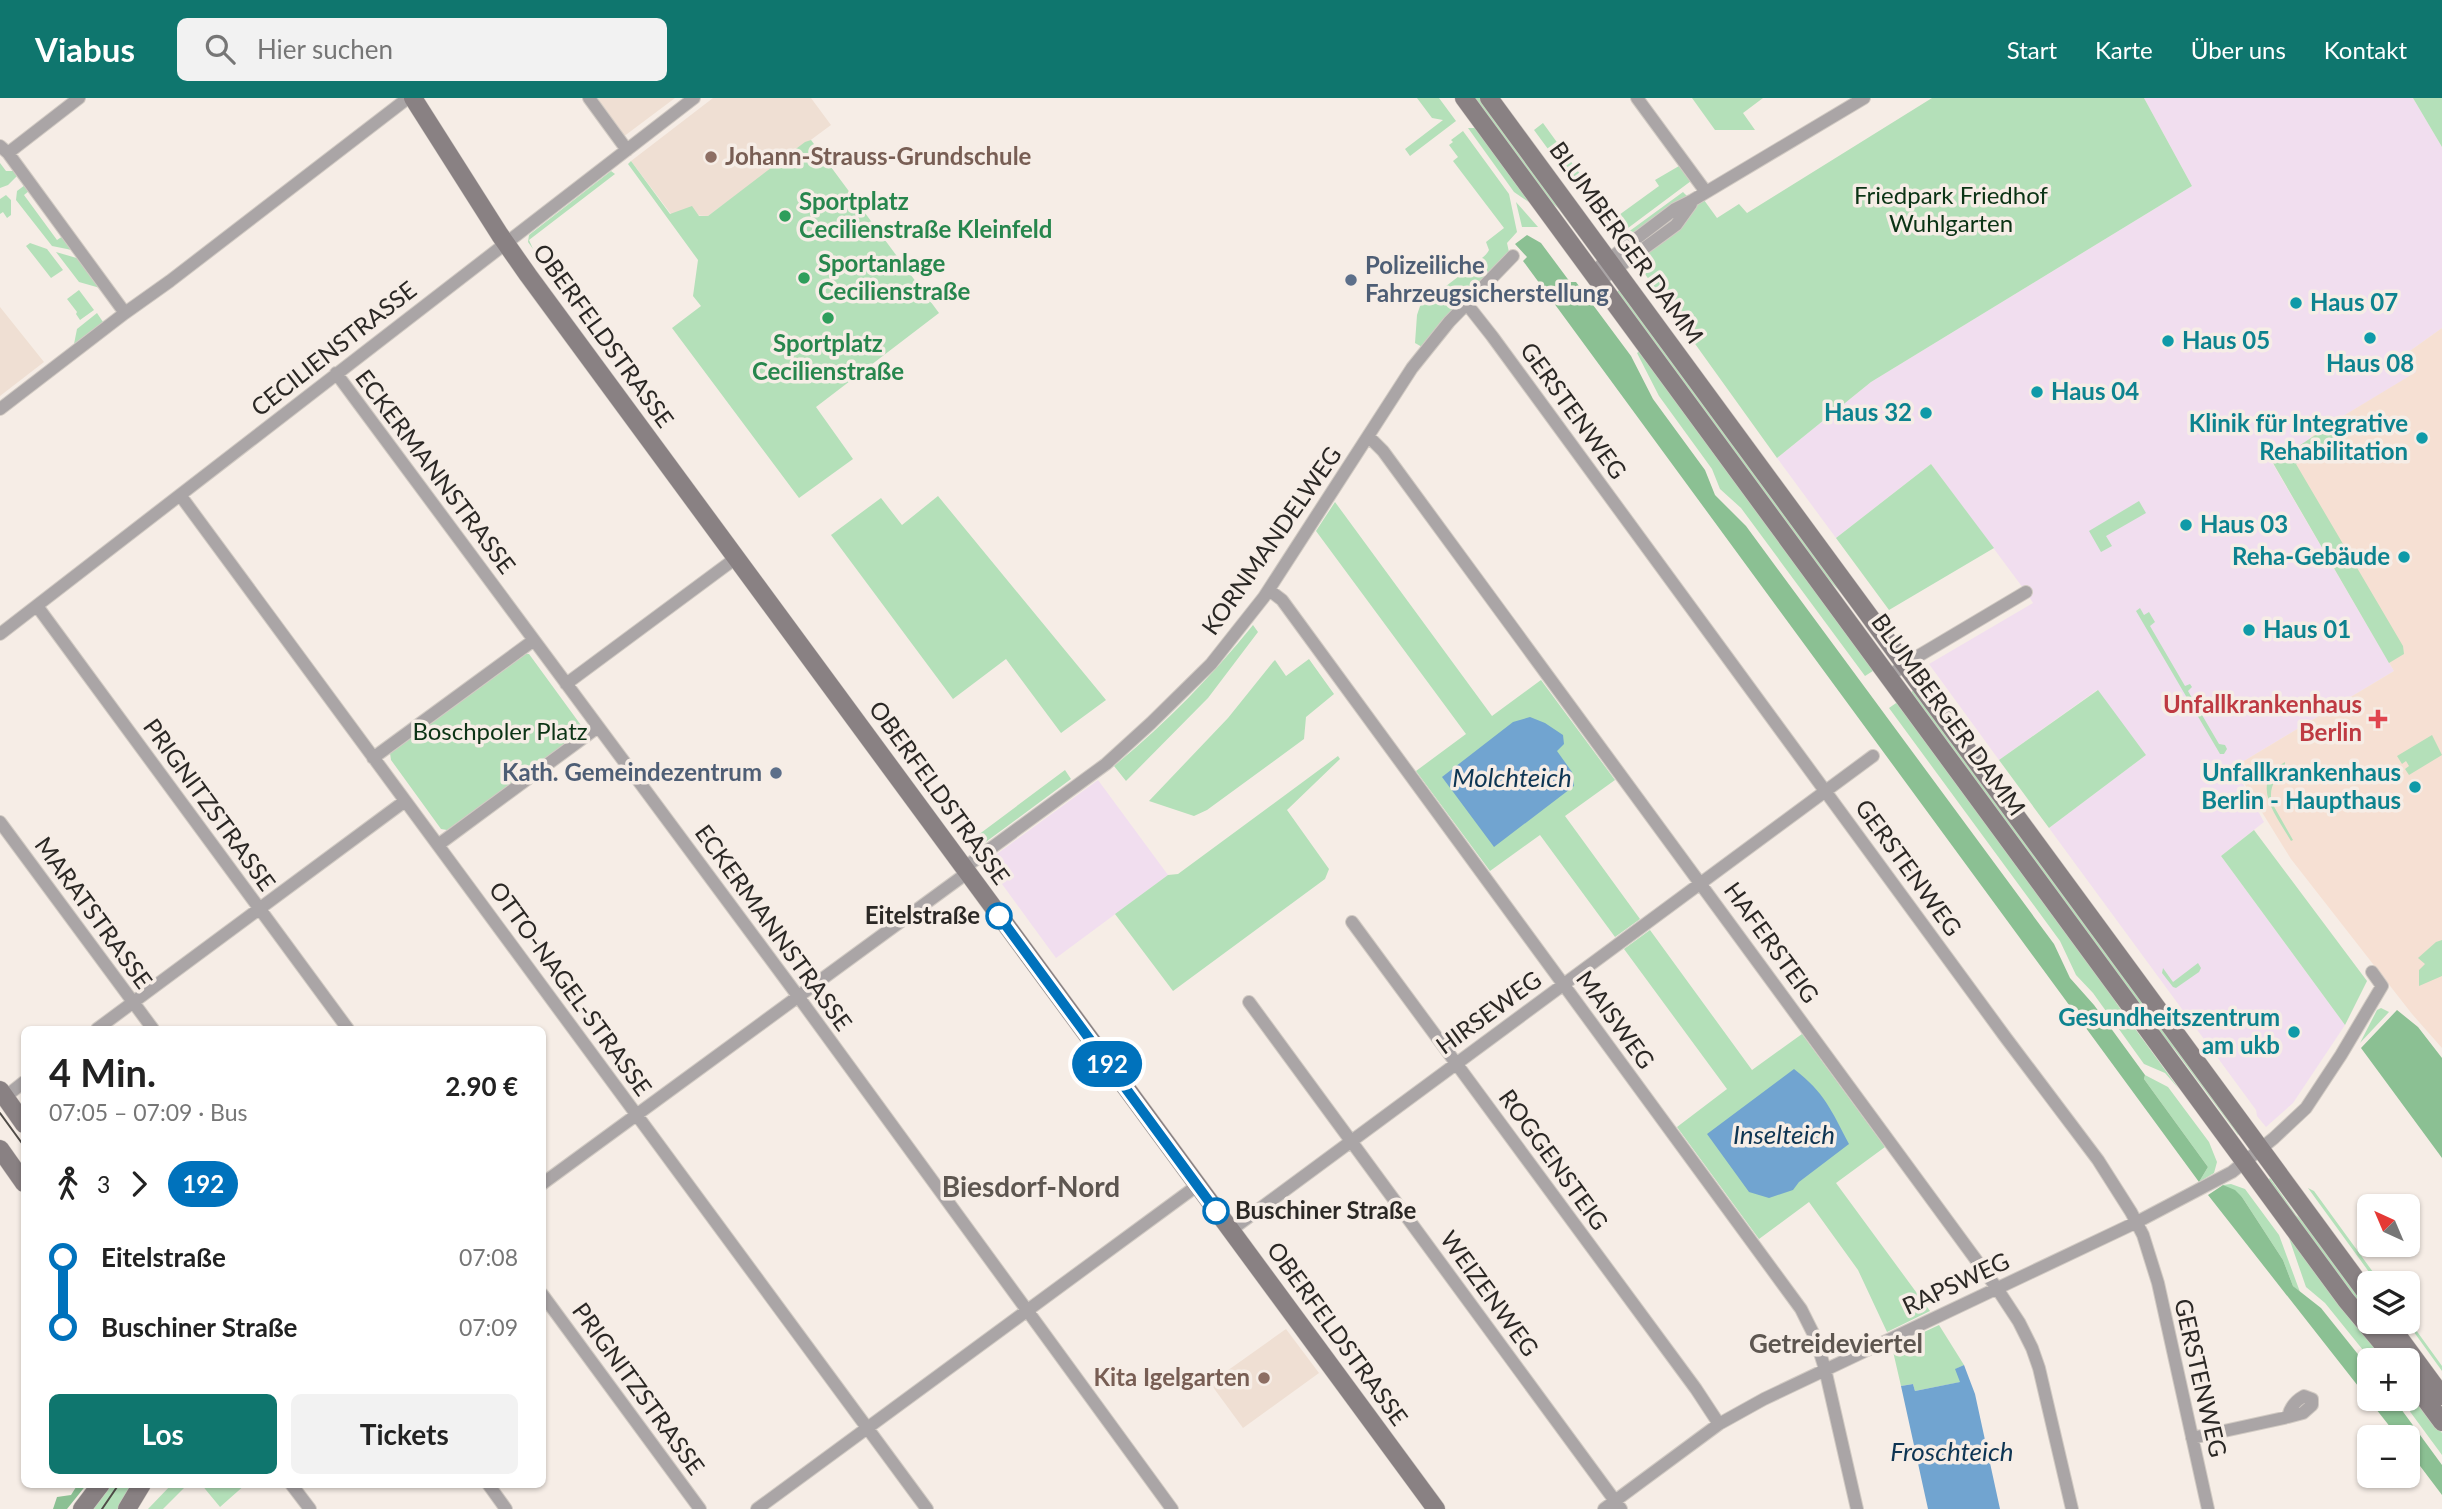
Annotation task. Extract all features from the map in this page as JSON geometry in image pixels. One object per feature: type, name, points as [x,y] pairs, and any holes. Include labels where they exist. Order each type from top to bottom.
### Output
[{"type":"main road","name":"OBERFELDSTRASSE","points":[[411,98],[505,243],[1436,1509]]},
{"type":"main road","name":"BLUMBERGER DAMM","points":[[1464,98],[2346,1300],[2386,1348]]},
{"type":"main road","name":"BLUMBERGER DAMM","points":[[1489,98],[2357,1280]]},
{"type":"main road","points":[[2,1096],[21,1120]]},
{"type":"main road","points":[[0,1149],[21,1179]]},
{"type":"main road","points":[[2397,1334],[2442,1396]]},
{"type":"main road","points":[[2420,1392],[2442,1422]]},
{"type":"main road","points":[[82,1509],[98,1488]]},
{"type":"main road","points":[[127,1509],[140,1488]]},
{"type":"street","points":[[79,98],[4,150],[125,313]]},
{"type":"street","points":[[0,408],[411,98]]},
{"type":"street","points":[[589,98],[627,150]]},
{"type":"street","name":"CECILIENSTRASSE","points":[[0,634],[694,98]]},
{"type":"street","points":[[1637,98],[1706,192]]},
{"type":"street","points":[[1595,278],[1675,225],[1693,201],[1706,192],[1864,98]]},
{"type":"street","name":"KORNMANDELWEG","points":[[965,871],[1131,741],[1211,664],[1250,618],[1412,368],[1466,303],[1513,256]]},
{"type":"street","name":"GERSTENWEG","points":[[1466,303],[2098,1160],[2137,1223],[2158,1283],[2208,1509]]},
{"type":"street","name":"ECKERMANNSTRASSE","points":[[336,373],[798,997],[1172,1509]]},
{"type":"street","name":"HAFERSTEIG","points":[[1368,436],[1390,460],[2019,1322],[2032,1348],[2040,1373],[2072,1509]]},
{"type":"street","name":"OTTO-NAGEL-STRASSE","points":[[180,495],[927,1509]]},
{"type":"street","points":[[566,684],[736,558]]},
{"type":"street","name":"MAISWEG","points":[[1269,590],[1282,600],[1793,1296],[1809,1323],[1825,1369],[1857,1509]]},
{"type":"street","points":[[1889,677],[2025,592]]},
{"type":"street","name":"PRIGNITZSTRASSE","points":[[37,606],[346,1026]]},
{"type":"street","points":[[373,758],[534,640]]},
{"type":"street","points":[[438,845],[598,727]]},
{"type":"street","name":"HIRSEWEG","points":[[1231,1230],[1873,756]]},
{"type":"street","points":[[101,1026],[405,801]]},
{"type":"street","name":"MARATSTRASSE","points":[[0,822],[151,1026]]},
{"type":"street","points":[[546,1181],[965,871]]},
{"type":"street","name":"ROGGENSTEIG","points":[[1352,922],[1691,1382],[1719,1424]]},
{"type":"street","name":"RAPSWEG","points":[[1604,1509],[1618,1505],[1719,1424],[1764,1399],[1996,1287],[2137,1223],[2206,1187],[2246,1162],[2306,1108],[2382,986],[2372,972]]},
{"type":"street","name":"WEIZENWEG","points":[[1249,1002],[1618,1505]]},
{"type":"street","points":[[2,1096],[21,1084]]},
{"type":"street","points":[[757,1509],[1198,1185]]},
{"type":"street","name":"PRIGNITZSTRASSE","points":[[546,1299],[700,1509]]},
{"type":"street","points":[[2192,1438],[2288,1417]]},
{"type":"street","points":[[294,1488],[310,1509]]},
{"type":"street","points":[[491,1488],[506,1509]]},
{"type":"shaded area","name":"Johann-Strauss-Grundschule","points":[[594,98],[675,98],[623,137]]},
{"type":"shaded area","name":"Johann-Strauss-Grundschule","points":[[713,98],[811,98],[831,125],[708,216],[671,214],[631,161]]},
{"type":"shaded area","points":[[2144,98],[2413,98],[2442,147],[2442,328],[2407,353],[2417,372],[2315,433],[2273,464],[2394,671],[2234,767],[2264,822],[2221,856],[2345,1025],[2293,1103],[2266,1127],[2049,828],[2146,755],[2097,690],[1999,760],[1929,664],[2033,603],[2026,592],[1931,464],[1836,538],[1777,458],[1871,382],[2192,186]]},
{"type":"shaded area","points":[[0,307],[44,362],[0,396]]},
{"type":"shaded area","name":"Unfallkrankenhaus Berlin","points":[[2442,328],[2442,1048],[2412,1014],[2291,859],[2234,767],[2394,671],[2273,463],[2315,433],[2416,372],[2407,353]]},
{"type":"shaded area","points":[[1098,780],[1168,875],[1056,958],[986,862]]},
{"type":"shaded area","name":"Kita Igelgarten","points":[[1286,1329],[1319,1373],[1243,1428],[1210,1383]]},
{"type":"green space","points":[[1417,98],[1439,98],[1456,121],[1410,156],[1405,149],[1443,120],[1432,118]]},
{"type":"green space","points":[[1473,98],[1481,98],[1591,252],[1558,208],[1546,198]]},
{"type":"green space","points":[[1692,98],[1763,98],[1743,113],[1755,130],[1715,130]]},
{"type":"green space","name":"Friedpark Friedhof Wuhlgarten","points":[[1932,98],[2144,98],[2192,186],[1871,382],[1777,458],[1642,270],[1638,260],[1704,200],[1717,218],[1739,204],[1747,213]]},
{"type":"green space","points":[[2413,98],[2442,98],[2442,147]]},
{"type":"green space","points":[[1543,123],[1609,214],[1615,210],[1619,215],[1659,186],[1655,180],[1679,166],[1691,181],[1616,237],[1612,236],[1534,130]]},
{"type":"green space","points":[[1468,128],[1479,128],[1533,205],[1514,192]]},
{"type":"green space","points":[[1463,131],[1509,194],[1517,232],[1507,243],[1509,252],[1422,347],[1415,343],[1420,306],[1484,256],[1489,250],[1486,242],[1504,228],[1453,161],[1458,157],[1449,145],[1453,142],[1451,140]]},
{"type":"green space","name":"Sportanlage Cecilienstraße","points":[[811,140],[939,313],[816,407],[853,459],[799,498],[672,328],[701,306],[693,296],[698,260],[628,164],[631,161],[670,214],[692,206],[699,216],[708,216]]},
{"type":"green space","points":[[0,163],[6,171],[15,171],[18,175],[8,185],[0,188]]},
{"type":"green space","points":[[611,171],[615,174],[529,240],[533,249],[528,242],[529,235]]},
{"type":"green space","points":[[25,185],[29,191],[24,195],[57,240],[63,236],[72,250],[52,246],[16,200],[17,191]]},
{"type":"green space","points":[[1683,192],[1689,198],[1623,242],[1620,238]]},
{"type":"green space","points":[[6,195],[11,200],[11,215],[7,218],[3,212],[0,214],[0,199]]},
{"type":"green space","points":[[1516,202],[1538,227],[1522,227]]},
{"type":"green space","points":[[1527,235],[1541,243],[1570,282],[1576,282],[1631,356],[1653,399],[1705,470],[1715,495],[1746,526],[2054,944],[2070,978],[2094,1005],[2208,1167],[2199,1182],[1523,261],[1527,257],[1515,244]]},
{"type":"green space","points":[[30,243],[47,249],[63,270],[51,278],[26,246]]},
{"type":"green space","points":[[56,252],[80,259],[100,288],[79,282]]},
{"type":"green space","points":[[1622,288],[1842,594],[1815,565],[1615,293]]},
{"type":"green space","points":[[79,290],[94,310],[80,320],[67,299]]},
{"type":"green space","points":[[97,313],[103,322],[74,344],[77,329]]},
{"type":"green space","points":[[1641,350],[1876,669],[1865,676],[1741,508],[1720,489],[1712,469],[1659,396],[1637,353]]},
{"type":"green space","points":[[2341,418],[2349,432],[2296,464],[2403,646],[2404,654],[2389,663],[2273,463]]},
{"type":"green space","points":[[1931,464],[1994,548],[1889,610],[1836,538]]},
{"type":"green space","points":[[938,496],[1106,700],[1061,733],[1006,659],[953,699],[831,535],[881,498],[902,525]]},
{"type":"green space","points":[[2139,501],[2146,513],[2106,536],[2112,546],[2101,552],[2089,531]]},
{"type":"green space","points":[[1335,502],[1492,716],[1541,680],[1615,780],[1565,816],[1640,919],[1615,937],[1540,835],[1490,871],[1416,771],[1466,734],[1316,531]]},
{"type":"green space","points":[[2140,608],[2144,615],[2149,612],[2155,622],[2150,626],[2185,686],[2190,684],[2192,687],[2188,691],[2219,744],[2225,745],[2227,749],[2224,754],[2220,754],[2136,611]]},
{"type":"green space","points":[[1253,625],[1258,632],[1208,698],[1126,781],[1114,766],[1187,699]]},
{"type":"green space","name":"Boschpoler Platz","points":[[529,654],[583,731],[447,830],[441,829],[391,760],[390,753]]},
{"type":"green space","points":[[1309,659],[1334,694],[1306,717],[1304,739],[1207,810],[1194,816],[1149,801],[1228,718],[1275,660],[1286,676]]},
{"type":"green space","points":[[1916,688],[2241,1132],[2238,1135],[1909,694]]},
{"type":"green space","points":[[2098,690],[2146,755],[2049,828],[1999,760]]},
{"type":"green space","points":[[1899,701],[2099,973],[2117,1004],[2179,1089],[2165,1073],[2144,1064],[2093,993],[2076,975],[2060,941],[1889,708]]},
{"type":"green space","points":[[2432,735],[2442,755],[2409,775],[2405,769],[2409,766],[2406,761],[2402,764],[2397,756]]},
{"type":"green space","points":[[1338,756],[1340,759],[1287,810],[1329,869],[1325,879],[1173,991],[1115,914],[1168,875],[1178,874]]},
{"type":"green space","points":[[2285,762],[2285,767],[2274,783],[2271,798],[2293,840],[2291,841],[2273,810],[2267,789],[2268,780],[2274,770]]},
{"type":"green space","points":[[1065,770],[1071,779],[983,844],[970,841]]},
{"type":"green space","points":[[2254,830],[2367,981],[2345,1025],[2221,856]]},
{"type":"green space","points":[[1650,930],[1752,1070],[1802,1034],[1885,1147],[1836,1183],[1930,1311],[1887,1332],[1858,1270],[1809,1202],[1759,1239],[1677,1127],[1727,1089],[1624,949]]},
{"type":"green space","points":[[2442,940],[2442,976],[2419,986],[2419,970],[2425,964],[2418,958]]},
{"type":"green space","points":[[2198,963],[2201,968],[2199,972],[2176,988],[2162,973],[2163,968],[2173,982]]},
{"type":"green space","points":[[2381,1008],[2389,1012],[2360,1043],[2377,1010]]},
{"type":"green space","points":[[2397,1010],[2418,1027],[2442,1058],[2442,1158],[2361,1048]]},
{"type":"green space","points":[[2145,1075],[2168,1087],[2209,1142],[2217,1162],[2214,1173],[2199,1182],[2208,1167],[2144,1079]]},
{"type":"green space","points":[[2270,1178],[2296,1215],[2314,1231],[2357,1291],[2357,1302],[2266,1182]]},
{"type":"green space","points":[[2231,1184],[2245,1189],[2279,1235],[2300,1292],[2293,1286],[2283,1260],[2242,1197],[2223,1185]]},
{"type":"green space","points":[[2223,1185],[2235,1190],[2242,1197],[2283,1260],[2293,1286],[2321,1308],[2357,1353],[2357,1385],[2208,1195]]},
{"type":"green space","points":[[2308,1188],[2314,1191],[2357,1250],[2357,1255]]},
{"type":"green space","points":[[2292,1236],[2357,1320],[2357,1334],[2368,1334],[2379,1348],[2361,1348],[2325,1303],[2306,1287],[2289,1238]]},
{"type":"green space","points":[[2358,1257],[2362,1257],[2372,1271],[2368,1271]]},
{"type":"green space","points":[[1939,1325],[1964,1365],[1956,1369],[1961,1382],[1915,1391],[1913,1384],[1901,1386],[1892,1347]]},
{"type":"green space","points":[[2415,1334],[2419,1334],[2442,1366],[2442,1371]]},
{"type":"green space","points":[[2420,1403],[2442,1433],[2442,1455],[2420,1425],[2410,1411],[2420,1411]]},
{"type":"green space","points":[[2378,1411],[2403,1411],[2413,1425],[2389,1425]]},
{"type":"green space","points":[[2420,1435],[2442,1465],[2442,1495],[2420,1466]]},
{"type":"green space","points":[[75,1488],[84,1488],[67,1509],[53,1509],[57,1497],[71,1495]]},
{"type":"green space","points":[[104,1488],[133,1488],[120,1509],[89,1509]]},
{"type":"green space","points":[[168,1488],[184,1488],[163,1509],[148,1509]]},
{"type":"green space","points":[[204,1488],[241,1488],[220,1507]]},
{"type":"water","name":"Molchteich","points":[[1530,717],[1563,735],[1564,744],[1557,751],[1572,772],[1574,786],[1494,847],[1442,777],[1513,722]]},
{"type":"water","name":"Inselteich","points":[[1794,1069],[1820,1094],[1849,1144],[1799,1182],[1793,1190],[1769,1198],[1749,1192],[1707,1134]]},
{"type":"water","name":"Froschteich","points":[[1964,1365],[1975,1394],[2000,1509],[1928,1509],[1901,1386],[1913,1384],[1915,1391],[1960,1382],[1955,1369]]},
{"type":"tram line","points":[[0,1113],[21,1142]]},
{"type":"tram line","points":[[102,1509],[116,1488]]},
{"type":"bus line","name":"192","points":[[999,916],[1216,1211]]},
{"type":"place","name":"Johann-Strauss-Grundschule","points":[[711,157]]},
{"type":"place","name":"Sportplatz Cecilienstraße Kleinfeld","points":[[785,216]]},
{"type":"place","name":"Sportanlage Cecilienstraße","points":[[804,278]]},
{"type":"place","name":"Polizeiliche Fahrzeugsicherstellung","points":[[1351,280]]},
{"type":"place","name":"Haus 07","points":[[2296,303]]},
{"type":"place","name":"Sportplatz Cecilienstraße","points":[[828,318]]},
{"type":"place","name":"Haus 08","points":[[2370,338]]},
{"type":"place","name":"Haus 05","points":[[2168,341]]},
{"type":"place","name":"Haus 04","points":[[2037,392]]},
{"type":"place","name":"Haus 32","points":[[1926,413]]},
{"type":"place","name":"Klinik für Integrative Rehabilitation","points":[[2422,438]]},
{"type":"place","name":"Haus 03","points":[[2186,525]]},
{"type":"place","name":"Reha-Gebäude","points":[[2404,557]]},
{"type":"place","name":"Haus 01","points":[[2249,630]]},
{"type":"place","name":"Unfallkrankenhaus Berlin","points":[[2378,719]]},
{"type":"place","name":"Kath. Gemeindezentrum","points":[[776,773]]},
{"type":"place","name":"Unfallkrankenhaus Berlin - Haupthaus","points":[[2415,787]]},
{"type":"place","name":"Eitelstraße","points":[[999,916]]},
{"type":"place","name":"Gesundheitszentrum am ukb","points":[[2294,1032]]},
{"type":"place","name":"Buschiner Straße","points":[[1216,1211]]},
{"type":"place","name":"Kita Igelgarten","points":[[1264,1378]]},
{"type":"district","name":"Biesdorf-Nord","points":[[1031,1187]]},
{"type":"district","name":"Getreideviertel","points":[[1836,1344]]}]
